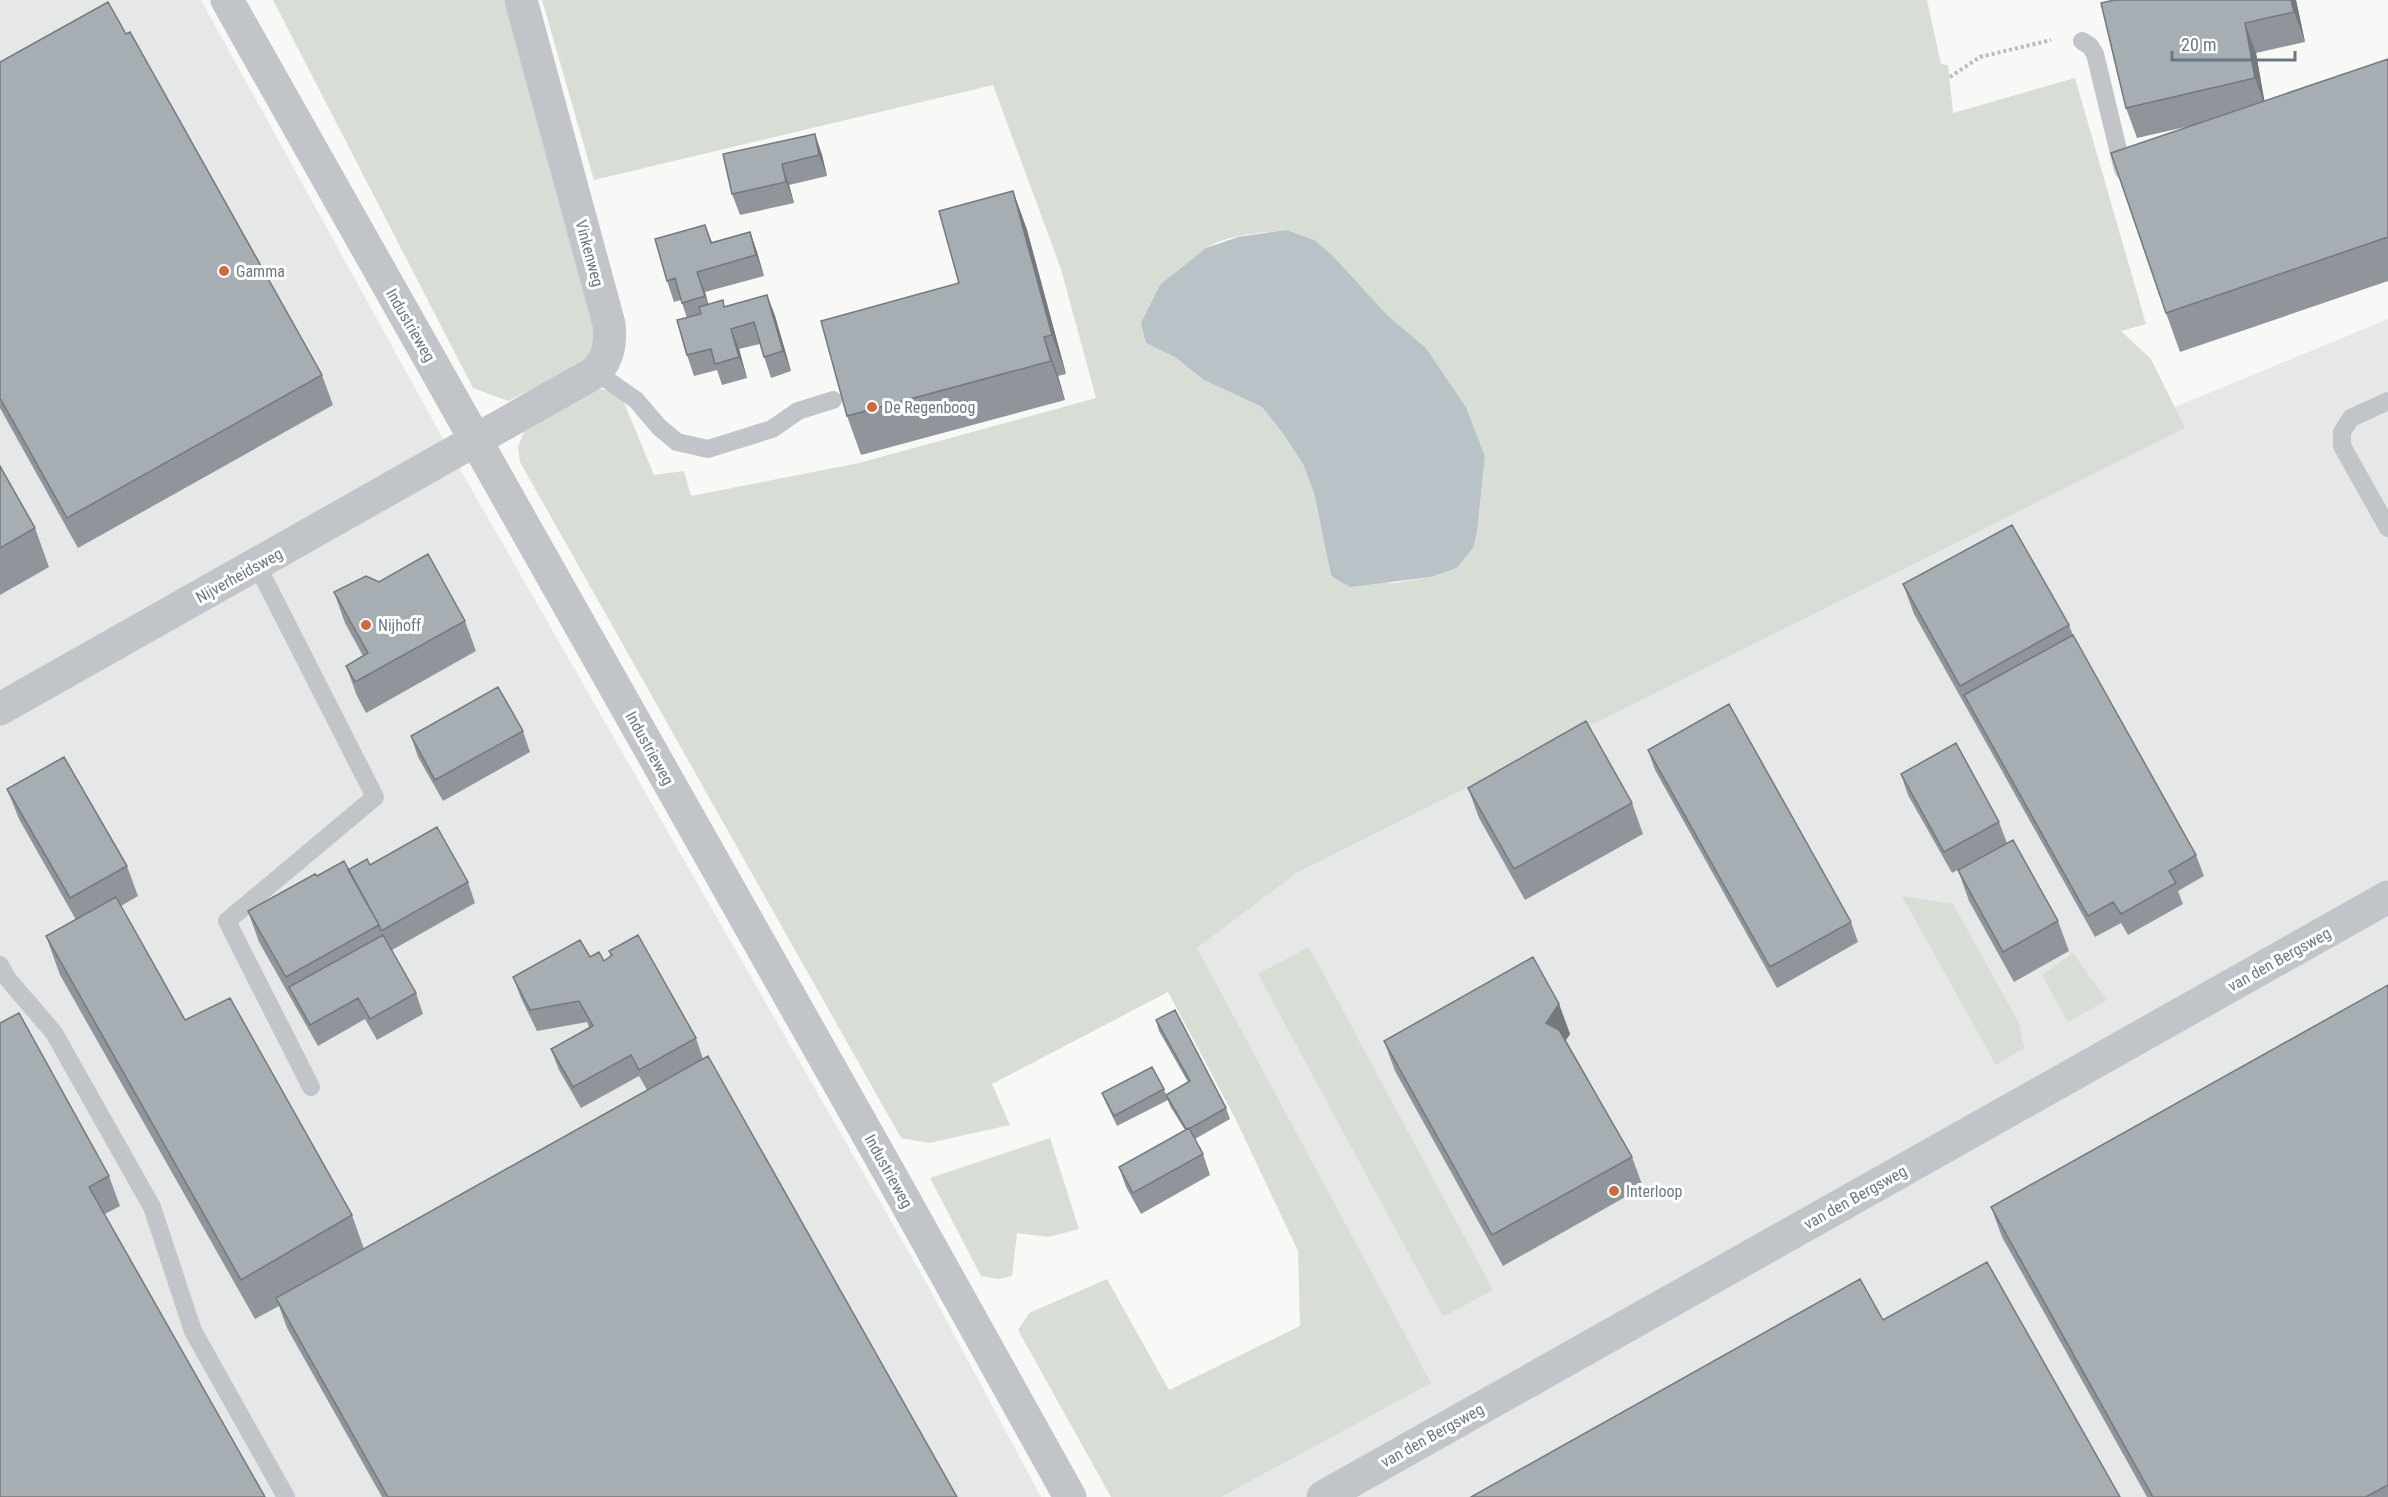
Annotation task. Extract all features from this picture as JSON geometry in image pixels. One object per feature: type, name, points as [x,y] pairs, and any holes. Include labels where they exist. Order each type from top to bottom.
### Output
[{"type":"street","name":"Industrieweg","points":[[227,0],[1070,1497]]},
{"type":"street","name":"Vinkenweg","points":[[521,0],[609,324],[609,352],[604,364],[596,372]]},
{"type":"street","points":[[477,441],[596,372]]},
{"type":"street","name":"Nijverheidsweg","points":[[0,709],[477,441]]},
{"type":"street","name":"van den Bergsweg","points":[[1323,1497],[2388,897]]},
{"type":"lane","points":[[2082,41],[2090,46],[2095,54],[2123,170],[2145,163]]},
{"type":"lane","points":[[596,372],[636,400],[677,442],[708,448],[772,429],[798,411],[834,400]]},
{"type":"lane","points":[[2388,401],[2351,418],[2342,432],[2342,446],[2388,528]]},
{"type":"lane","points":[[257,565],[375,797],[227,921],[311,1087]]},
{"type":"lane","points":[[0,964],[7,978],[54,1033],[152,1207],[193,1331],[286,1497]]},
{"type":"path","points":[[1950,77],[1980,57],[2047,40],[2082,41]]},
{"type":"shaded area","points":[[0,0],[201,0],[457,464],[927,1284],[1041,1497],[0,1497]]},
{"type":"shaded area","points":[[273,0],[505,0],[599,342],[586,363],[508,401],[473,388]]},
{"type":"shaded area","points":[[542,0],[1927,0],[1941,64],[1948,65],[1953,113],[2075,78],[2146,324],[2121,331],[2151,359],[2185,428],[1298,872],[1197,948],[1431,1383],[1221,1497],[1111,1497],[1018,1330],[1029,1313],[1107,1279],[1169,1390],[1300,1326],[1298,1251],[1235,1118],[1168,992],[992,1084],[1010,1125],[929,1143],[901,1138],[520,462],[518,447],[524,431],[587,391],[601,389],[612,392],[623,400],[654,475],[684,471],[691,496],[859,463],[1096,398],[1061,269],[993,85],[594,180]],"holes":[[[1286,230],[1426,348],[1466,407],[1485,456],[1477,533],[1473,548],[1457,568],[1431,577],[1394,583],[1331,577],[1314,493],[1303,464],[1282,432],[1262,407],[1204,380],[1175,357],[1146,343],[1179,280],[1205,249],[1233,238]]]},
{"type":"shaded area","points":[[1286,230],[1314,240],[1332,255],[1386,314],[1426,348],[1466,407],[1485,456],[1477,533],[1473,548],[1457,568],[1431,577],[1350,587],[1331,576],[1314,493],[1303,464],[1282,432],[1262,407],[1204,380],[1175,357],[1146,343],[1141,323],[1160,285],[1206,248],[1238,237]]},
{"type":"shaded area","points":[[2388,319],[2388,1497],[1152,1497],[1366,1369],[1145,905],[1945,502]]},
{"type":"shaded area","points":[[1902,896],[1953,904],[2019,1023],[2024,1048],[1996,1065]]},
{"type":"shaded area","points":[[1309,947],[1493,1290],[1443,1317],[1258,974]]},
{"type":"shaded area","points":[[2073,953],[2107,1000],[2068,1022],[2042,975]]},
{"type":"shaded area","points":[[1050,1138],[1079,1229],[1048,1237],[1017,1233],[1012,1276],[998,1279],[981,1276],[930,1178]]},
{"type":"building","points":[[2114,0],[2291,0],[2294,12],[2245,23],[2255,78],[2126,108],[2101,3]]},
{"type":"building","points":[[108,2],[126,34],[130,32],[322,375],[67,518],[0,398],[0,62]]},
{"type":"building","points":[[2388,59],[2388,237],[2166,313],[2111,153]]},
{"type":"building","points":[[815,134],[819,155],[782,164],[786,182],[732,194],[723,154]]},
{"type":"building","points":[[1013,191],[1052,335],[1044,337],[1051,361],[847,416],[821,321],[959,283],[939,211]]},
{"type":"building","points":[[705,225],[711,243],[750,232],[756,255],[697,272],[705,296],[682,303],[675,278],[667,281],[655,239]]},
{"type":"building","points":[[767,295],[783,351],[764,357],[754,322],[731,329],[739,357],[715,364],[711,349],[687,355],[677,320],[701,314],[699,307],[723,300],[724,307]]},
{"type":"building","points":[[0,466],[35,528],[0,548]]},
{"type":"building","points":[[2012,525],[2069,625],[1960,686],[1903,584]]},
{"type":"building","points":[[428,554],[465,621],[355,682],[346,666],[368,653],[334,592],[366,576],[379,582]]},
{"type":"building","points":[[2073,635],[2196,855],[2169,871],[2176,883],[2121,914],[2113,902],[2088,916],[1964,695]]},
{"type":"building","points":[[498,687],[523,731],[435,780],[411,736]]},
{"type":"building","points":[[1729,704],[1851,922],[1770,967],[1648,750]]},
{"type":"building","points":[[1586,721],[1632,803],[1514,869],[1468,788]]},
{"type":"building","points":[[1956,743],[1999,822],[1944,852],[1901,774]]},
{"type":"building","points":[[64,757],[127,866],[70,898],[7,789]]},
{"type":"building","points":[[437,827],[468,882],[381,931],[348,870],[367,859],[370,865]]},
{"type":"building","points":[[2013,840],[2058,921],[2003,952],[1958,870]]},
{"type":"building","points":[[344,861],[379,925],[286,977],[248,911],[315,874],[317,876]]},
{"type":"building","points":[[116,897],[185,1020],[230,998],[352,1215],[241,1280],[46,936]]},
{"type":"building","points":[[383,935],[416,993],[370,1019],[358,998],[310,1025],[289,987]]},
{"type":"building","points":[[638,935],[696,1038],[639,1070],[631,1055],[573,1087],[551,1049],[593,1026],[579,1001],[530,1010],[513,977],[580,940],[590,957],[599,952],[604,961],[612,955],[609,951]]},
{"type":"building","points":[[1533,957],[1559,1004],[1546,1023],[1559,1030],[1632,1157],[1492,1235],[1384,1041]]},
{"type":"building","points":[[2388,985],[2388,1485],[2366,1497],[2153,1497],[1991,1207]]},
{"type":"building","points":[[1175,1010],[1226,1108],[1189,1129],[1186,1129],[1166,1095],[1190,1081],[1156,1020]]},
{"type":"building","points":[[19,1013],[109,1176],[89,1187],[265,1497],[0,1497],[0,1023]]},
{"type":"building","points":[[708,1056],[957,1497],[388,1497],[276,1298]]},
{"type":"building","points":[[1152,1067],[1164,1089],[1114,1116],[1102,1093]]},
{"type":"building","points":[[1189,1128],[1203,1154],[1133,1193],[1119,1167]]},
{"type":"building","points":[[1987,1262],[2120,1497],[1471,1497],[1860,1279],[1883,1320]]},
{"type":"place","name":"Gamma","points":[[224,271]]},
{"type":"place","name":"De Regenboog","points":[[872,407]]},
{"type":"place","name":"Nijhoff","points":[[366,625]]},
{"type":"place","name":"Interloop","points":[[1614,1191]]}]
